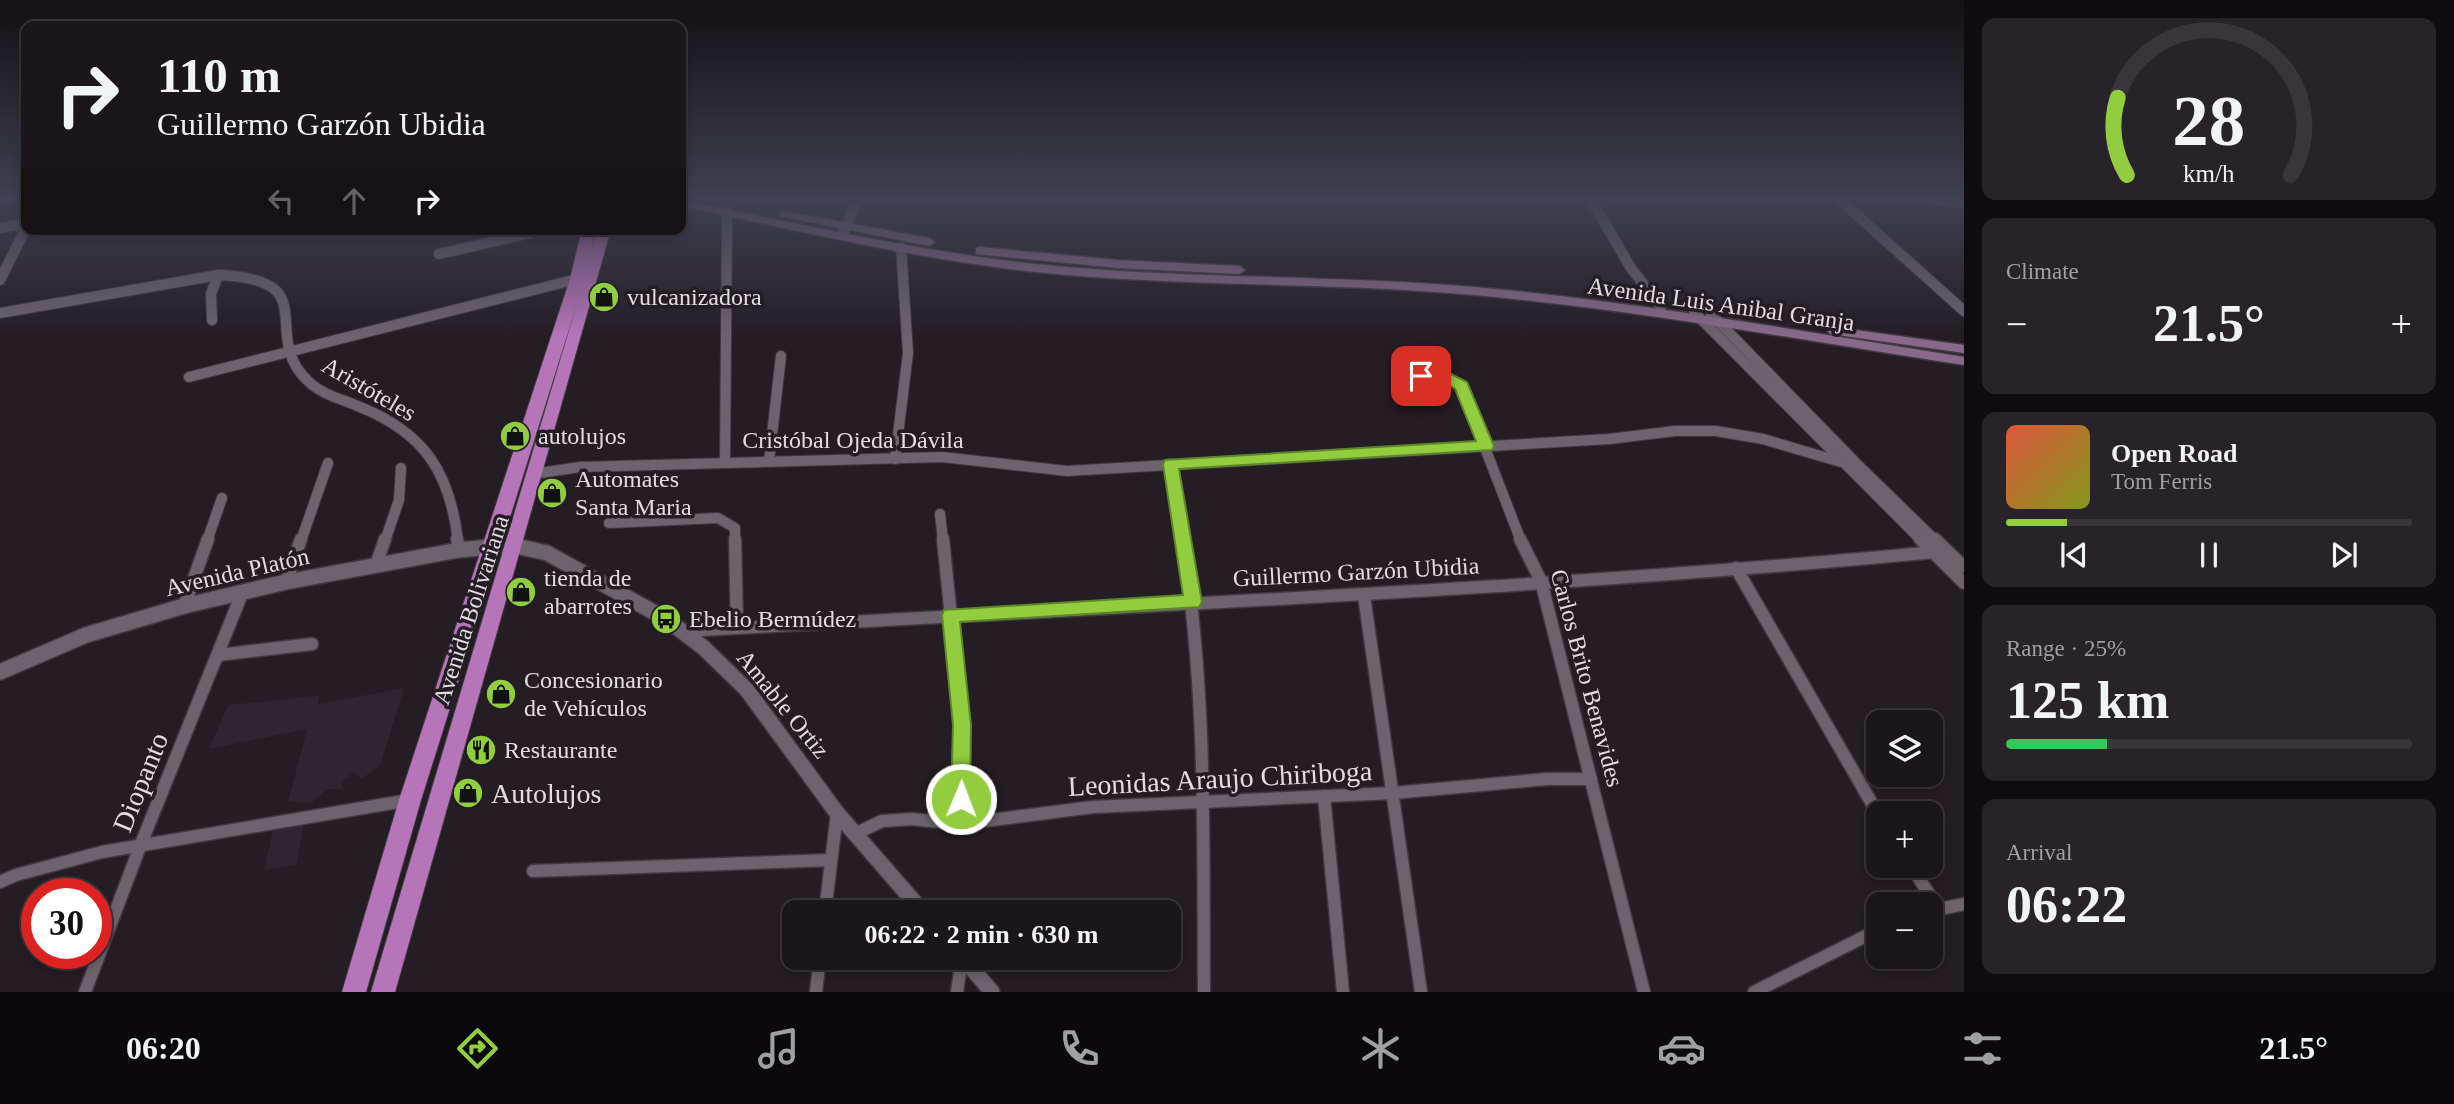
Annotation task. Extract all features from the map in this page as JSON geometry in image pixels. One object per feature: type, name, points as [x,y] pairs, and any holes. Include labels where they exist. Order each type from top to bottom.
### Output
[{"type":"highway","name":"Avenida Bolivariana","points":[[383,992],[585,244]]},
{"type":"highway","name":"Avenida Bolivariana","points":[[354,992],[410,800],[502,546],[533,474],[600,244]]},
{"type":"main road","name":"Avenida Luis Anibal Granja","points":[[892,244],[1041,268],[1118,275],[1367,283],[1478,292],[1964,349]]},
{"type":"main road","name":"Avenida Luis Anibal Granja","points":[[935,244],[1118,264],[1378,276],[1477,285],[1661,307],[1707,318],[1964,361]]},
{"type":"street","points":[[0,280],[17,244]]},
{"type":"street","points":[[439,254],[481,244]]},
{"type":"street","points":[[725,461],[727,244]]},
{"type":"street","points":[[1617,244],[1631,268],[1661,307]]},
{"type":"street","points":[[1889,244],[1964,312]]},
{"type":"street","points":[[895,459],[908,353],[901,247]]},
{"type":"street","name":"Aristóteles","points":[[0,313],[218,275],[240,274],[274,286],[282,297],[290,352],[303,376],[316,388],[365,409],[407,432],[435,463],[451,499],[459,550]]},
{"type":"street","points":[[212,320],[211,294],[218,275]]},
{"type":"street","points":[[189,377],[577,279]]},
{"type":"street","points":[[1707,318],[1841,462],[1964,583]]},
{"type":"street","points":[[1707,318],[1964,567]]},
{"type":"street","points":[[769,460],[781,356]]},
{"type":"street","name":"Carlos Brito Benavides","points":[[1421,376],[1449,378],[1461,386],[1524,548],[1541,581],[1644,992]]},
{"type":"street","name":"Cristóbal Ojeda Dávila","points":[[533,474],[579,467],[942,457],[1068,471],[1609,439],[1670,430],[1717,431],[1841,462]]},
{"type":"street","points":[[286,582],[328,463]]},
{"type":"street","points":[[1170,464],[1193,602],[1203,802],[1204,992]]},
{"type":"street","points":[[376,565],[399,500],[401,468]]},
{"type":"street","points":[[184,606],[222,498]]},
{"type":"street","points":[[940,514],[962,725],[960,824]]},
{"type":"street","points":[[609,523],[718,519],[728,522],[735,528],[737,627]]},
{"type":"street","name":"Avenida Platón","points":[[0,672],[86,635],[243,591],[459,550],[502,546]]},
{"type":"street","name":"Amable Ortiz","points":[[502,546],[547,553],[684,631],[747,690],[837,813],[913,900]]},
{"type":"street","name":"Guillermo Garzón Ubidia","points":[[684,631],[1193,602],[1364,596],[1946,551]]},
{"type":"street","points":[[1736,568],[1870,801]]},
{"type":"street","name":"Diopanto","points":[[85,992],[141,844],[243,591]]},
{"type":"street","points":[[1364,596],[1421,992]]},
{"type":"street","points":[[218,655],[312,644]]},
{"type":"street","name":"Leonidas Araujo Chiriboga","points":[[855,834],[883,821],[912,819],[960,824],[1093,807],[1393,793],[1547,779],[1591,779]]},
{"type":"street","points":[[1324,796],[1343,992]]},
{"type":"street","points":[[0,882],[16,874],[141,844],[410,800]]},
{"type":"street","points":[[826,900],[837,813]]},
{"type":"street","points":[[533,871],[831,860]]},
{"type":"street","points":[[1943,908],[1964,904]]},
{"type":"street","points":[[1754,992],[1866,936]]},
{"type":"street","points":[[816,992],[819,970]]},
{"type":"street","points":[[957,992],[960,970]]},
{"type":"street","points":[[973,970],[992,992]]},
{"type":"shaded area","points":[[404,688],[380,766],[361,779],[354,772],[343,781],[342,789],[328,789],[311,803],[288,802],[307,729],[209,749],[228,705],[319,696],[318,704]]},
{"type":"shaded area","points":[[304,825],[296,865],[264,870],[273,831]]},
{"type":"place","name":"vulcanizadora","points":[[604,297]]},
{"type":"place","name":"autolujos","points":[[515,436]]},
{"type":"place","name":"Automates Santa Maria","points":[[552,493]]},
{"type":"place","name":"tienda de abarrotes","points":[[521,592]]},
{"type":"place","name":"Ebelio Bermúdez","points":[[666,619]]},
{"type":"place","name":"Concesionario de Vehículos","points":[[501,694]]},
{"type":"place","name":"Restaurante","points":[[481,750]]},
{"type":"place","name":"Autolujos","points":[[468,793]]},
{"type":"route","points":[[961,799],[962,725],[950,615],[1193,602],[1170,464],[1486,446],[1461,386],[1449,378],[1421,376]]}]
